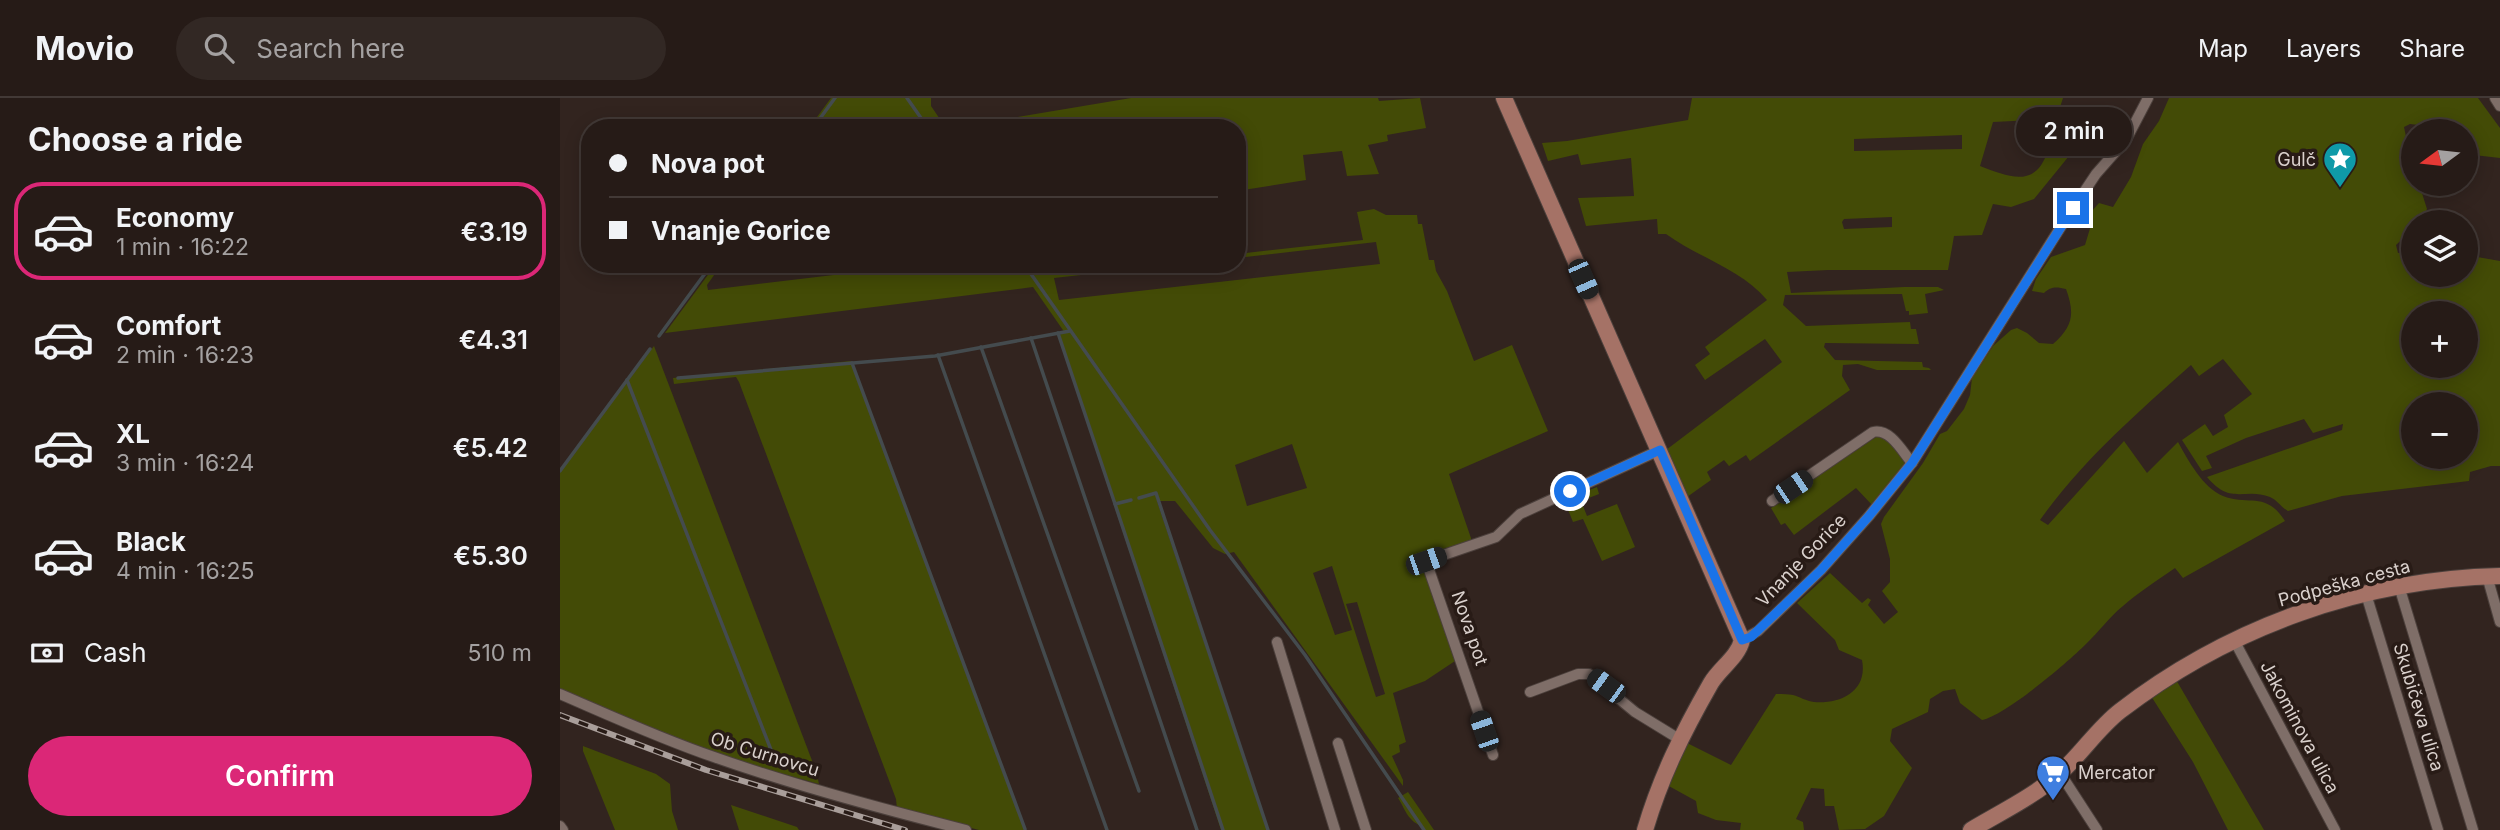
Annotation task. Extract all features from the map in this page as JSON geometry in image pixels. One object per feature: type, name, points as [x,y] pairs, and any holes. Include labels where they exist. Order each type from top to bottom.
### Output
[{"type":"street","points":[[1504,98],[1742,640]]},
{"type":"street","name":"Vnanje Gorice","points":[[1645,830],[1679,738],[1716,676],[1737,652],[1742,640],[1758,631],[1821,570],[1912,463],[2062,225],[2096,174],[2126,140],[2148,98]]},
{"type":"street","points":[[2495,98],[2500,106]]},
{"type":"street","points":[[1772,501],[1873,432],[1888,434],[1912,463]]},
{"type":"street","name":"Nova pot","points":[[1493,755],[1426,561],[1496,537],[1520,514],[1660,450]]},
{"type":"street","points":[[2494,576],[2500,622]]},
{"type":"street","name":"Podpeška cesta","points":[[1971,830],[2023,800],[2060,773],[2117,713],[2175,672],[2234,640],[2295,613],[2366,594],[2399,586],[2494,576]]},
{"type":"street","points":[[2399,586],[2473,830]]},
{"type":"street","name":"Skubičeva ulica","points":[[2366,594],[2438,830]]},
{"type":"street","name":"Jakominova ulica","points":[[2234,640],[2335,830]]},
{"type":"street","points":[[1277,642],[1335,830]]},
{"type":"street","points":[[1530,692],[1578,674],[1589,674],[1635,712],[1679,738]]},
{"type":"street","name":"Ob Curnovcu","points":[[560,694],[715,758],[966,830]]},
{"type":"street","points":[[1338,743],[1366,830]]},
{"type":"street","points":[[2060,773],[2097,830]]},
{"type":"green space","points":[[831,98],[931,98],[931,106],[940,119],[816,119]]},
{"type":"green space","points":[[1131,98],[1378,98],[1379,101],[1420,98],[1426,128],[1387,135],[1388,141],[1368,145],[1379,174],[1347,176],[1342,151],[1303,155],[1306,180],[1246,190],[1246,119],[1006,119]]},
{"type":"green space","points":[[1692,98],[2063,98],[2056,119],[1993,122],[1980,166],[2001,174],[2020,177],[2036,170],[2048,150],[2069,156],[2034,199],[2011,207],[1993,204],[1982,235],[1954,236],[1948,270],[1787,272],[1791,293],[1904,287],[1938,287],[1944,290],[1925,294],[1928,313],[1909,315],[1902,294],[1785,295],[1783,305],[1806,326],[1910,322],[1911,329],[1916,329],[1919,344],[1825,343],[1824,347],[1835,360],[1922,362],[1923,367],[1931,370],[1877,370],[1858,364],[1843,365],[1842,376],[1850,390],[1750,461],[1746,455],[1729,466],[1724,460],[1707,472],[1711,480],[1687,497],[1666,450],[1782,362],[1765,339],[1705,380],[1695,365],[1710,354],[1705,347],[1767,300],[1757,289],[1732,272],[1666,234],[1658,234],[1657,219],[1586,226],[1578,198],[1634,196],[1631,158],[1581,165],[1578,154],[1548,161],[1542,143],[1688,120]],"holes":[[[1962,135],[1962,149],[1854,151],[1854,139]],[[1892,217],[1892,227],[1844,229],[1842,222],[1844,219]]]},
{"type":"green space","points":[[2169,98],[2478,98],[2500,128],[2500,158],[2478,155],[2478,119],[2401,119],[2401,196],[2423,196],[2427,209],[2401,210],[2401,240],[2396,245],[2398,253],[2401,253],[2401,287],[2478,287],[2478,257],[2500,261],[2500,466],[2470,472],[2469,481],[2342,496],[2288,511],[2275,500],[2261,494],[2223,491],[2207,477],[2342,430],[2343,424],[2313,433],[2304,419],[2246,438],[2206,456],[2212,468],[2202,471],[2182,440],[2205,424],[2213,436],[2228,427],[2224,415],[2252,394],[2223,359],[2199,376],[2191,365],[2092,458],[2040,520],[2048,525],[2124,441],[2147,473],[2178,442],[2209,487],[2223,496],[2271,506],[2285,521],[2183,578],[2175,568],[2118,610],[2086,644],[2051,675],[1993,716],[1982,720],[1960,703],[1955,689],[1943,691],[1930,699],[1928,712],[1892,729],[1890,741],[1912,768],[1884,816],[1865,829],[1839,830],[1834,806],[1825,806],[1824,789],[1811,788],[1796,819],[1803,822],[1804,830],[1740,830],[1741,823],[1716,820],[1698,813],[1696,801],[1667,785],[1687,743],[1731,765],[1776,694],[1824,702],[1843,698],[1857,687],[1863,671],[1862,660],[1839,650],[1835,640],[1797,603],[1830,573],[1862,603],[1868,598],[1871,600],[1868,605],[1884,624],[1898,612],[1882,591],[1890,582],[1890,559],[1881,524],[1884,517],[1923,463],[1940,434],[1947,431],[1964,409],[1970,395],[1972,378],[1993,346],[2017,328],[2039,343],[2053,344],[2065,331],[2071,313],[2066,289],[2054,288],[2044,293],[2032,291],[2036,279],[2051,257],[2085,245],[2091,225],[2091,212],[2099,203],[2113,207],[2131,177],[2143,144],[2159,121]]},
{"type":"green space","points":[[1374,209],[1386,215],[1417,215],[1418,224],[1422,224],[1429,260],[1434,260],[1436,271],[1447,291],[1474,361],[1512,345],[1548,431],[1449,474],[1472,541],[1422,557],[1455,661],[1425,681],[1393,693],[1406,742],[1399,745],[1400,752],[1392,756],[1403,786],[1234,552],[1225,554],[1213,548],[1175,501],[1157,501],[1267,830],[1221,830],[1058,335],[1065,333],[1033,287],[665,333],[709,273],[716,273],[707,285],[708,290],[851,273],[1099,273],[1054,278],[1059,300],[1380,264],[1376,242],[1246,257],[1246,253],[1363,240],[1357,212]],"holes":[[[1292,444],[1307,488],[1247,506],[1235,465]],[[1332,566],[1352,630],[1335,635],[1313,573]],[[1357,602],[1385,694],[1376,697],[1346,604]]]},
{"type":"green space","points":[[654,346],[819,784],[709,753],[560,690],[560,472]]},
{"type":"green space","points":[[851,361],[1026,830],[979,830],[897,809],[896,799],[739,382],[736,377],[674,384],[673,378]]},
{"type":"green space","points":[[1876,437],[1885,437],[1905,460],[1905,464],[1873,506],[1856,488],[1794,535],[1785,523],[1781,525],[1771,508]]},
{"type":"green space","points":[[1597,487],[1599,494],[1581,501],[1587,516],[1617,504],[1635,547],[1602,561],[1583,519],[1573,522],[1564,500]]},
{"type":"green space","points":[[2175,678],[2264,830],[2228,830],[2193,762],[2151,696]]},
{"type":"green space","points":[[583,746],[656,774],[670,784],[672,811],[678,830],[615,830]]},
{"type":"green space","points":[[1408,792],[1434,830],[1425,830],[1407,814],[1398,798]]},
{"type":"green space","points":[[731,805],[797,827],[799,830],[739,830]]},
{"type":"waterway","points":[[820,119],[835,98]]},
{"type":"waterway","points":[[907,98],[922,119]]},
{"type":"waterway","points":[[659,336],[705,273]]},
{"type":"waterway","points":[[1030,273],[1210,530],[1305,655],[1424,830]]},
{"type":"waterway","points":[[678,378],[935,356],[1070,331]]},
{"type":"waterway","points":[[1058,333],[1115,504],[1131,500]]},
{"type":"waterway","points":[[1031,338],[1197,830]]},
{"type":"waterway","points":[[981,347],[1139,791]]},
{"type":"waterway","points":[[560,471],[650,349]]},
{"type":"waterway","points":[[938,355],[1107,830]]},
{"type":"waterway","points":[[852,363],[1025,829]]},
{"type":"waterway","points":[[627,380],[773,755]]},
{"type":"waterway","points":[[1139,498],[1156,493],[1268,830]]},
{"type":"waterway","points":[[1115,504],[1223,830]]},
{"type":"railway","points":[[560,715],[706,770],[905,830]]},
{"type":"place","name":"Gulč","points":[[2340,189]]},
{"type":"place","name":"Mercator","points":[[2053,802]]},
{"type":"route","points":[[1570,491],[1660,450],[1742,640],[1751,637],[1821,570],[1912,463],[2073,208]]}]
